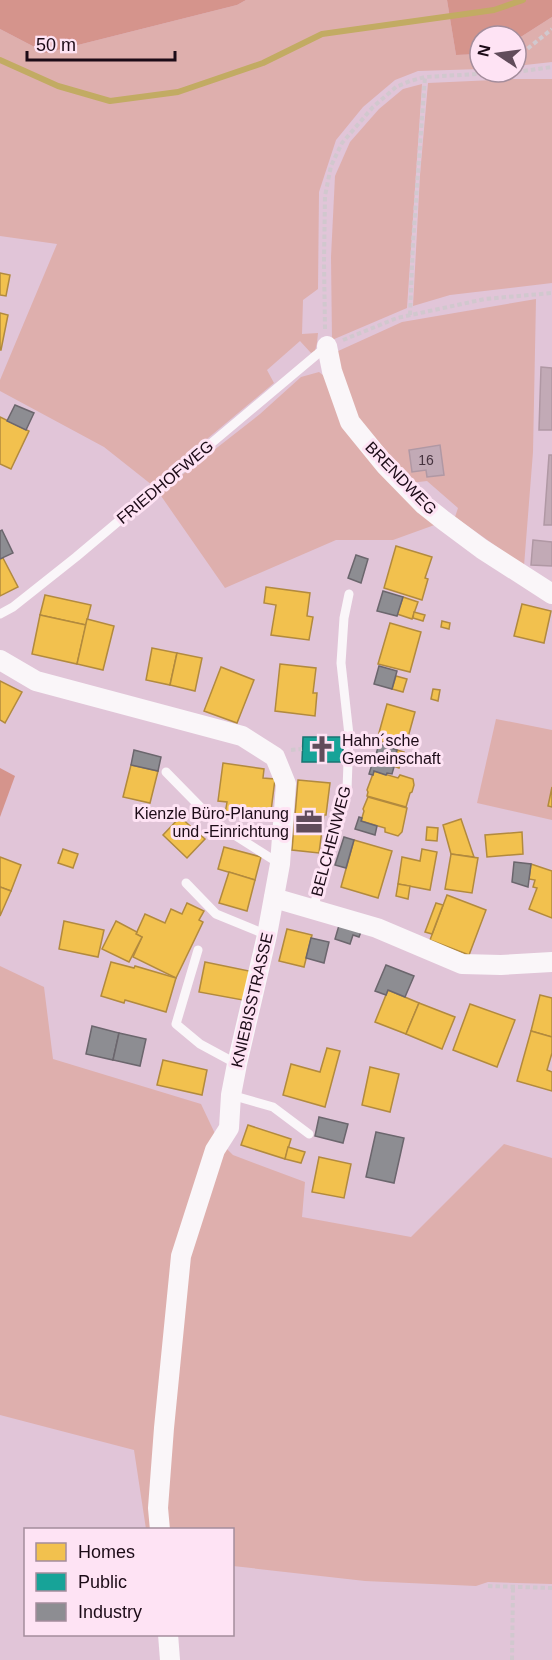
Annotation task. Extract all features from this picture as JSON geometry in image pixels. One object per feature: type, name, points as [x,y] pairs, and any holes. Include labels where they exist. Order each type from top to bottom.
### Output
[{"type":"street","name":"BRENDWEG","points":[[327,346],[332,371],[350,422],[385,465],[483,549],[552,594]]},
{"type":"street","name":"KNIEBISSTRASSE","points":[[0,660],[36,681],[242,736],[275,757],[286,784],[280,864],[267,935],[231,1095],[229,1128],[215,1150],[181,1256],[164,1428],[158,1508],[160,1528]]},
{"type":"street","name":"BELCHENWEG","points":[[274,898],[377,928],[462,964],[501,965],[552,962]]},
{"type":"street","points":[[168,1636],[170,1660]]},
{"type":"lane","name":"FRIEDHOFWEG","points":[[0,614],[13,607],[76,557],[327,346]]},
{"type":"lane","name":"BELCHENWEG","points":[[313,909],[348,790],[349,735],[341,663],[344,618],[350,594]]},
{"type":"lane","points":[[166,772],[217,824],[280,864]]},
{"type":"lane","points":[[186,883],[216,914],[267,935]]},
{"type":"lane","points":[[198,950],[176,1024],[200,1044],[237,1064]]},
{"type":"lane","points":[[231,1095],[273,1107],[309,1134]]},
{"type":"path","points":[[528,48],[552,29]]},
{"type":"path","points":[[528,70],[552,67]]},
{"type":"path","points":[[468,75],[425,77],[396,87],[373,107],[342,143],[331,166],[325,196],[324,300],[327,346],[397,318],[485,299],[552,293]]},
{"type":"path","points":[[410,315],[425,77]]},
{"type":"path","points":[[488,1586],[552,1588]]},
{"type":"path","points":[[512,1660],[513,1587]]},
{"type":"shaded area","points":[[0,0],[246,0],[237,5],[46,53],[0,29]]},
{"type":"shaded area","points":[[246,0],[447,0],[456,55],[468,54],[468,69],[418,71],[395,80],[363,107],[336,140],[319,192],[318,289],[303,300],[302,334],[318,333],[315,351],[311,353],[300,341],[267,370],[274,383],[152,485],[104,447],[0,391],[0,380],[57,244],[0,236],[0,29],[46,53],[237,5]]},
{"type":"shaded area","points":[[447,0],[552,0],[552,17],[528,32],[528,24],[468,24],[468,54],[456,55]]},
{"type":"shaded area","points":[[552,17],[552,62],[528,65],[528,32]]},
{"type":"shaded area","points":[[528,79],[552,79],[552,283],[450,295],[413,306],[420,175],[428,83],[468,81],[468,84],[528,84]]},
{"type":"shaded area","points":[[422,84],[407,308],[332,340],[331,257],[335,176],[350,142],[379,109],[403,89]]},
{"type":"shaded area","points":[[536,299],[533,452],[524,566],[455,517],[458,508],[427,481],[410,483],[356,418],[336,352],[402,322]]},
{"type":"shaded area","points":[[319,372],[440,523],[393,540],[336,540],[225,588],[159,493],[260,414],[301,377]]},
{"type":"shaded area","points":[[496,719],[552,730],[552,820],[477,803]]},
{"type":"shaded area","points":[[0,768],[15,776],[0,817]]},
{"type":"shaded area","points":[[0,966],[44,987],[53,1059],[201,1104],[218,1140],[233,1155],[305,1182],[302,1217],[411,1237],[504,1144],[552,1158],[552,1584],[488,1582],[476,1586],[365,1581],[234,1566],[234,1528],[146,1528],[134,1450],[0,1415]]},
{"type":"building: Homes","points":[[0,273],[10,275],[6,296],[0,295]]},
{"type":"building: Homes","points":[[0,313],[8,315],[1,350],[0,350]]},
{"type":"building: Homes","points":[[0,417],[29,431],[11,469],[0,464]]},
{"type":"building: Homes","points":[[396,546],[432,557],[425,578],[428,579],[422,600],[384,588]]},
{"type":"building: Homes","points":[[3,558],[18,587],[0,596],[0,559]]},
{"type":"building: Homes","points":[[266,587],[310,593],[307,616],[313,617],[309,640],[271,635],[276,605],[264,603]]},
{"type":"building: Homes","points":[[45,595],[91,605],[86,625],[40,615]]},
{"type":"building: Homes","points":[[403,597],[418,602],[412,619],[397,614]]},
{"type":"building: Homes","points":[[522,604],[551,611],[544,643],[514,636]]},
{"type":"building: Homes","points":[[414,612],[425,615],[423,621],[413,618]]},
{"type":"building: Homes","points":[[40,615],[86,625],[77,664],[32,654]]},
{"type":"building: Homes","points":[[87,619],[114,626],[103,670],[77,664]]},
{"type":"building: Homes","points":[[442,621],[450,623],[449,629],[441,627]]},
{"type":"building: Homes","points":[[390,623],[421,632],[410,672],[378,664]]},
{"type":"building: Homes","points":[[152,648],[177,653],[170,685],[146,680]]},
{"type":"building: Homes","points":[[177,653],[202,658],[195,691],[170,685]]},
{"type":"building: Homes","points":[[280,664],[316,668],[313,693],[317,693],[315,716],[275,711]]},
{"type":"building: Homes","points":[[221,667],[254,680],[237,723],[204,711]]},
{"type":"building: Homes","points":[[396,676],[407,679],[403,692],[392,689]]},
{"type":"building: Homes","points":[[0,681],[22,692],[5,723],[0,720]]},
{"type":"building: Homes","points":[[433,689],[440,690],[438,701],[431,699]]},
{"type":"building: Homes","points":[[387,704],[415,712],[405,748],[377,740]]},
{"type":"building: Homes","points":[[397,750],[404,752],[399,768],[393,766]]},
{"type":"building: Homes","points":[[223,763],[264,769],[263,778],[275,779],[270,819],[225,814],[227,802],[218,801]]},
{"type":"building: Homes","points":[[131,765],[158,771],[150,803],[123,797]]},
{"type":"building: Homes","points":[[374,771],[398,778],[400,775],[413,779],[414,785],[406,807],[367,796]]},
{"type":"building: Homes","points":[[298,780],[330,783],[319,853],[292,850]]},
{"type":"building: Homes","points":[[552,787],[552,807],[548,806]]},
{"type":"building: Homes","points":[[368,797],[407,808],[402,832],[398,836],[385,832],[385,828],[361,821]]},
{"type":"building: Homes","points":[[180,817],[205,839],[187,858],[163,835]]},
{"type":"building: Homes","points":[[461,819],[474,857],[451,854],[443,825]]},
{"type":"building: Homes","points":[[427,827],[438,828],[437,841],[426,840]]},
{"type":"building: Homes","points":[[522,832],[523,854],[487,857],[485,835]]},
{"type":"building: Homes","points":[[354,840],[392,851],[378,898],[341,887]]},
{"type":"building: Homes","points":[[224,847],[261,857],[255,880],[218,869]]},
{"type":"building: Homes","points":[[63,849],[78,854],[73,868],[58,863]]},
{"type":"building: Homes","points":[[422,849],[437,852],[430,890],[398,884],[402,857],[420,861]]},
{"type":"building: Homes","points":[[451,854],[478,858],[472,893],[445,889]]},
{"type":"building: Homes","points":[[0,857],[21,865],[11,891],[0,887]]},
{"type":"building: Homes","points":[[531,864],[552,871],[552,918],[529,909],[537,888],[533,887],[535,880],[529,879]]},
{"type":"building: Homes","points":[[229,872],[255,880],[247,911],[219,903]]},
{"type":"building: Homes","points":[[398,884],[410,886],[408,899],[396,896]]},
{"type":"building: Homes","points":[[0,887],[11,891],[0,916]]},
{"type":"building: Homes","points":[[447,895],[486,910],[469,955],[430,940]]},
{"type":"building: Homes","points":[[187,903],[204,911],[199,920],[203,922],[176,978],[133,957],[142,937],[136,934],[145,914],[165,923],[171,909],[182,914]]},
{"type":"building: Homes","points":[[436,903],[443,905],[432,934],[425,932]]},
{"type":"building: Homes","points":[[64,921],[104,930],[98,957],[59,949]]},
{"type":"building: Homes","points":[[116,921],[142,937],[129,962],[102,949]]},
{"type":"building: Homes","points":[[287,929],[312,935],[304,967],[279,961]]},
{"type":"building: Homes","points":[[111,962],[134,968],[135,966],[176,978],[166,1012],[125,1000],[124,1003],[101,996]]},
{"type":"building: Homes","points":[[205,962],[254,972],[248,1001],[199,992]]},
{"type":"building: Homes","points":[[388,990],[419,1003],[406,1034],[375,1022]]},
{"type":"building: Homes","points":[[540,995],[552,998],[552,1037],[531,1031]]},
{"type":"building: Homes","points":[[419,1003],[455,1017],[442,1049],[406,1034]]},
{"type":"building: Homes","points":[[470,1004],[515,1020],[497,1067],[453,1050]]},
{"type":"building: Homes","points":[[531,1031],[552,1037],[552,1053],[547,1070],[552,1072],[552,1091],[517,1081]]},
{"type":"building: Homes","points":[[327,1048],[340,1051],[325,1107],[283,1095],[291,1064],[320,1072]]},
{"type":"building: Homes","points":[[163,1060],[207,1070],[202,1095],[157,1085]]},
{"type":"building: Homes","points":[[370,1067],[399,1074],[390,1112],[362,1105]]},
{"type":"building: Homes","points":[[248,1125],[291,1139],[285,1159],[241,1145]]},
{"type":"building: Homes","points":[[288,1147],[305,1152],[301,1163],[285,1159]]},
{"type":"building: Homes","points":[[319,1157],[351,1164],[344,1198],[312,1192]]},
{"type":"building: Public","points":[[303,737],[343,737],[343,762],[302,762]]},
{"type":"building: Industry","points":[[15,405],[34,413],[26,430],[7,421]]},
{"type":"building: Industry","points":[[2,530],[13,553],[0,559],[0,531]]},
{"type":"building: Industry","points":[[356,555],[368,559],[361,583],[348,578]]},
{"type":"building: Industry","points":[[383,591],[403,597],[397,616],[377,611]]},
{"type":"building: Industry","points":[[379,666],[397,671],[392,689],[374,684]]},
{"type":"building: Industry","points":[[379,744],[397,750],[393,766],[374,761]]},
{"type":"building: Industry","points":[[134,750],[161,757],[158,771],[131,765]]},
{"type":"building: Industry","points":[[373,761],[394,767],[392,774],[387,773],[386,775],[374,771],[373,775],[369,774]]},
{"type":"building: Industry","points":[[359,817],[362,818],[361,821],[377,826],[375,835],[355,829]]},
{"type":"building: Industry","points":[[344,837],[354,840],[346,868],[335,865]]},
{"type":"building: Industry","points":[[514,862],[531,864],[528,887],[512,882]]},
{"type":"building: Industry","points":[[340,922],[362,929],[359,937],[353,935],[350,944],[335,939]]},
{"type":"building: Industry","points":[[311,938],[329,942],[324,963],[306,958]]},
{"type":"building: Industry","points":[[386,965],[414,976],[405,997],[388,990],[386,995],[375,991]]},
{"type":"building: Industry","points":[[92,1026],[119,1033],[113,1060],[86,1054]]},
{"type":"building: Industry","points":[[119,1033],[146,1039],[140,1066],[113,1060]]},
{"type":"building: Industry","points":[[319,1117],[348,1124],[343,1143],[315,1136]]},
{"type":"building: Industry","points":[[376,1132],[404,1138],[394,1183],[366,1177]]},
{"type":"building: Other","points":[[541,367],[552,368],[552,430],[539,430]]},
{"type":"building: Other","points":[[440,445],[444,475],[427,477],[426,470],[412,472],[409,450]]},
{"type":"building: Other","points":[[549,455],[552,455],[552,525],[544,525]]},
{"type":"building: Other","points":[[533,540],[552,542],[552,566],[531,565]]},
{"type":"waterway","points":[[0,60],[58,86],[110,101],[178,92],[263,63],[322,34],[494,10],[523,0]]},
{"type":"place","name":"Hahn´sche Gemeinschaft","points":[[322,749]]},
{"type":"place","name":"Kienzle Büro-Planung und -Einrichtung","points":[[309,822]]}]
